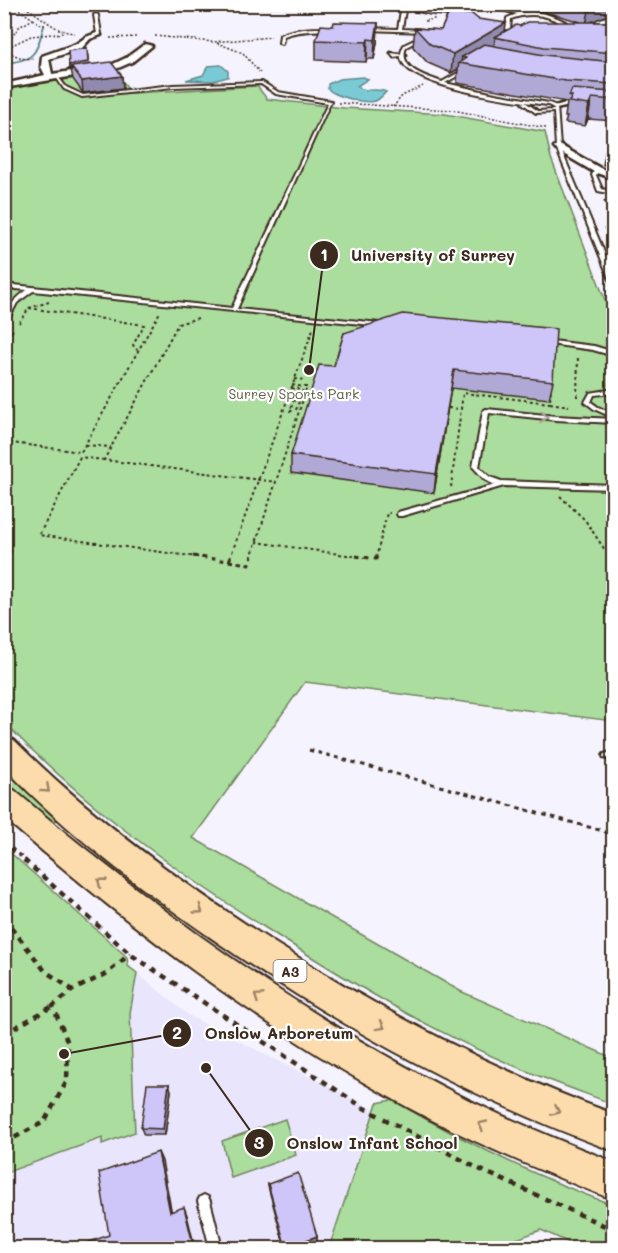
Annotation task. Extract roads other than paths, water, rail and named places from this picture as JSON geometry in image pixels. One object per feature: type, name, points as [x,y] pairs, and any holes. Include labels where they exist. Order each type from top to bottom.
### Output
[{"type":"highway","name":"A3","points":[[4,748],[62,803],[137,866],[308,984],[435,1056],[578,1121],[614,1133]]},
{"type":"highway","name":"A3","points":[[4,799],[122,900],[200,958],[290,1019],[445,1107],[614,1181]]},
{"type":"street","points":[[52,76],[45,67],[45,57],[79,46],[88,38],[99,34]]},
{"type":"street","points":[[4,86],[113,67],[129,60],[148,46]]},
{"type":"street","points":[[555,109],[565,105],[614,109]]},
{"type":"street","points":[[558,147],[597,170],[614,176]]},
{"type":"lane","points":[[400,29],[404,4]]},
{"type":"lane","points":[[482,4],[520,14],[542,14],[571,27],[563,31]]},
{"type":"lane","points":[[511,35],[509,18],[520,14]]},
{"type":"lane","points":[[96,15],[99,34]]},
{"type":"lane","points":[[281,43],[282,35],[308,29],[331,29]]},
{"type":"lane","points":[[365,29],[400,29],[434,33]]},
{"type":"lane","points":[[498,29],[509,29]]},
{"type":"lane","points":[[428,35],[408,44],[398,55],[413,71],[442,83],[549,104],[555,109],[558,147],[614,283]]},
{"type":"lane","points":[[442,83],[470,67]]},
{"type":"lane","points":[[52,76],[71,92],[87,96],[173,86],[262,83],[277,93],[330,102],[232,308]]},
{"type":"lane","points":[[509,97],[531,106],[534,111],[542,113],[556,125]]},
{"type":"lane","points":[[531,106],[539,103]]},
{"type":"lane","points":[[542,113],[555,109]]},
{"type":"lane","points":[[597,170],[594,175],[600,190],[614,193]]},
{"type":"lane","points":[[4,286],[386,325]]},
{"type":"lane","points":[[4,322],[15,302],[32,289]]},
{"type":"lane","points":[[536,341],[594,348],[614,354]]},
{"type":"lane","points":[[614,391],[592,394],[588,402],[614,416]]},
{"type":"lane","points":[[501,485],[486,479],[476,466],[486,411],[614,421]]},
{"type":"lane","points":[[400,514],[512,483],[614,487]]},
{"type":"lane","points":[[204,1201],[216,1248]]},
{"type":"water","points":[[221,65],[228,71],[228,77],[213,81],[186,80],[203,75],[208,66]]},
{"type":"water","points":[[363,77],[368,79],[357,86],[364,90],[386,92],[370,102],[343,97],[328,89],[328,84],[339,79]]},
{"type":"waterway","points":[[4,63],[22,60],[33,54],[44,26]]},
{"type":"place","name":"University of Surrey","points":[[309,370]]},
{"type":"place","name":"Onslow Arboretum","points":[[64,1054]]},
{"type":"place","name":"Onslow Infant School","points":[[206,1068]]},
{"type":"park label","name":"Surrey Sports Park","points":[[294,393]]}]
